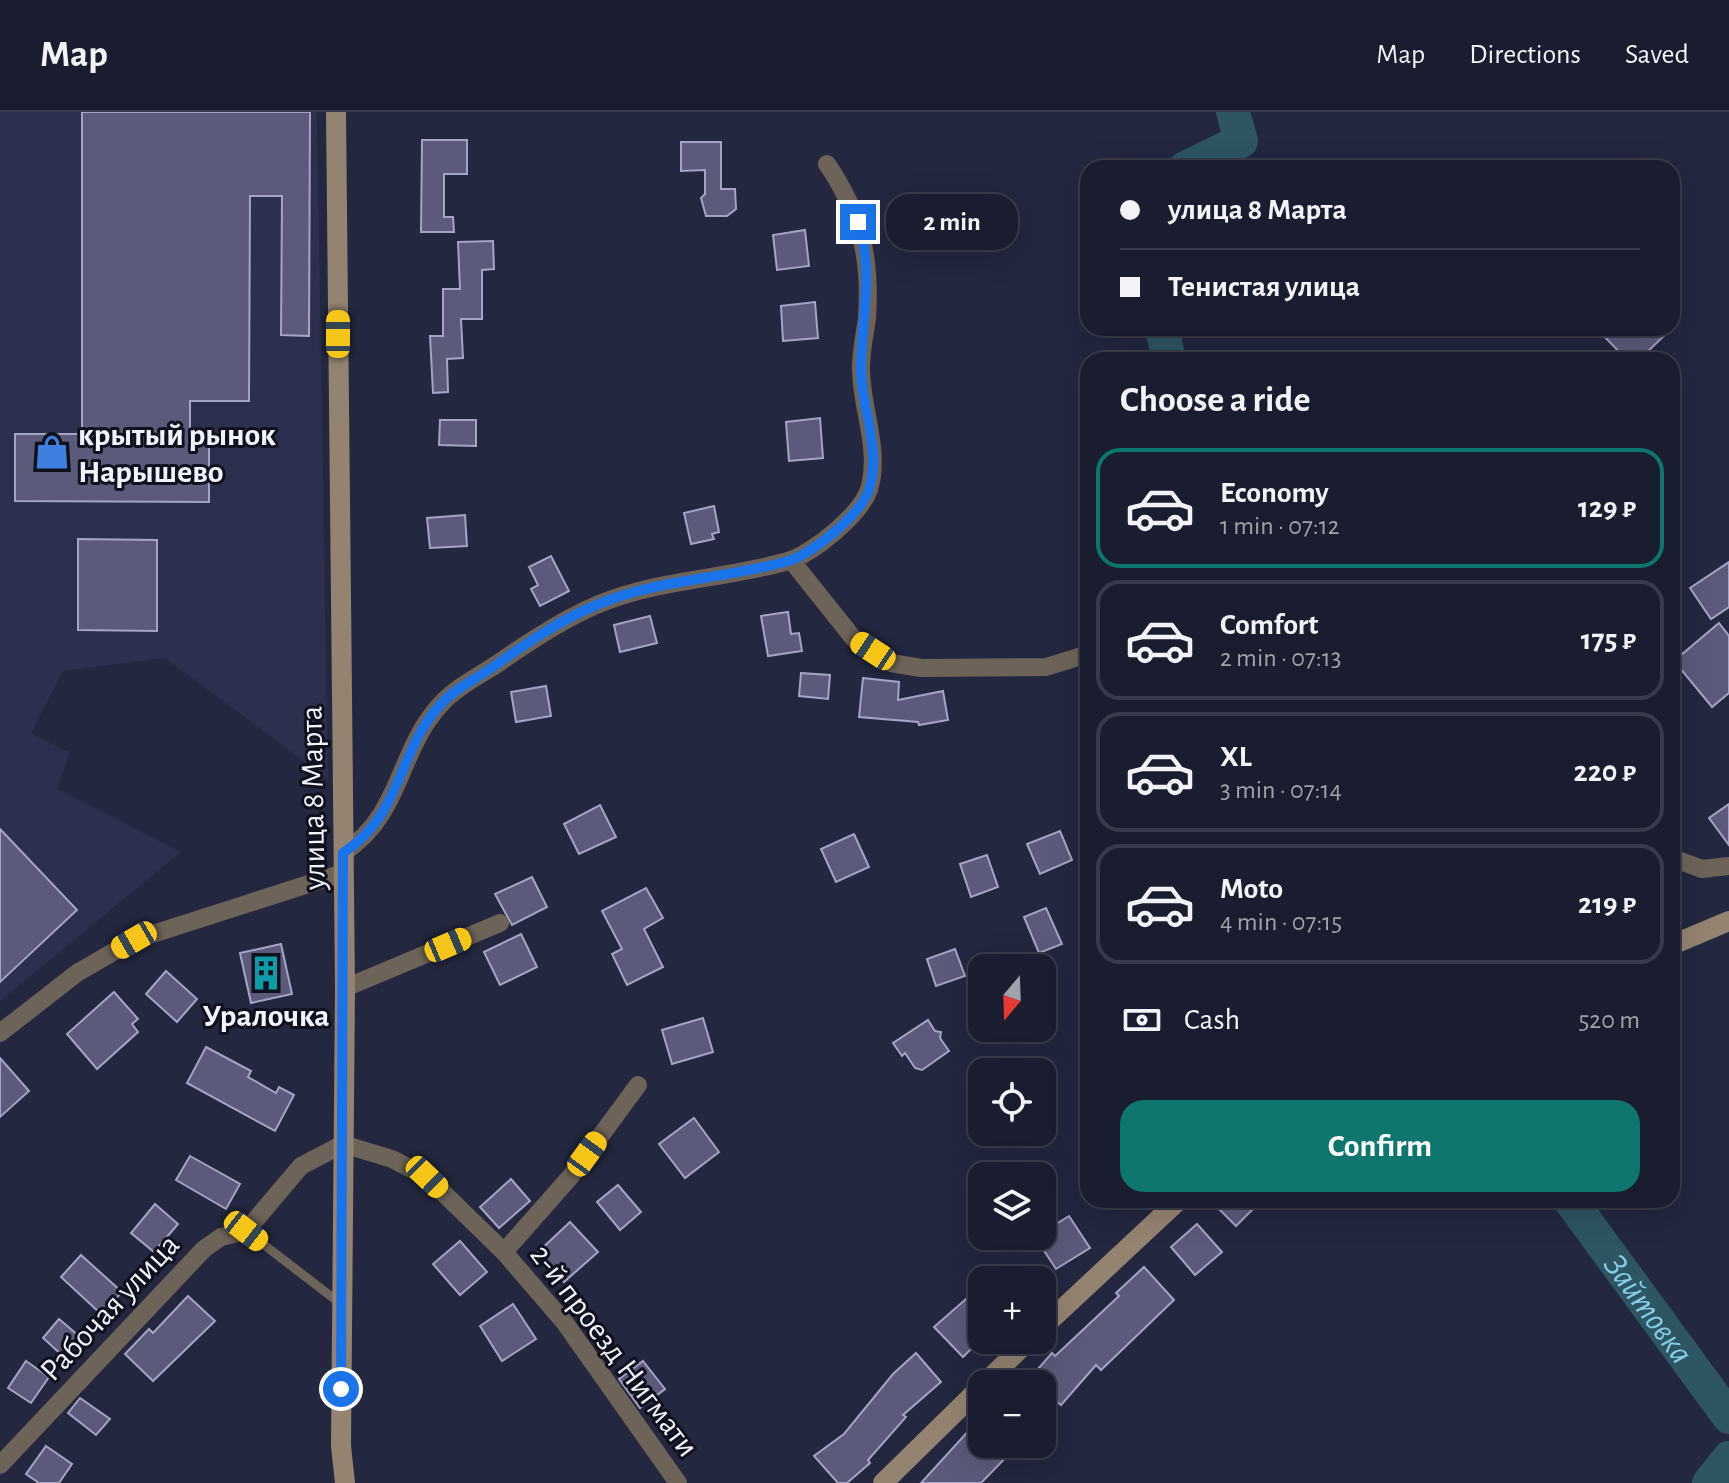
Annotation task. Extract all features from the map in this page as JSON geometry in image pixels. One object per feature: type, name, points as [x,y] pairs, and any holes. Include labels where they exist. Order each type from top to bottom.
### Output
[{"type":"main road","name":"улица 8 Марта","points":[[336,112],[345,988],[341,1446],[345,1483]]},
{"type":"main road","points":[[1680,942],[1729,921]]},
{"type":"main road","points":[[1056,1315],[1170,1208]]},
{"type":"main road","points":[[883,1483],[1015,1354]]},
{"type":"street","points":[[0,1033],[77,973],[134,940],[343,863],[380,821],[421,733],[441,703],[526,644],[599,604],[667,584],[791,560],[857,513],[870,489],[873,470],[861,368],[867,316],[866,248],[849,197],[827,164]]},
{"type":"street","points":[[791,560],[854,639],[891,663],[921,668],[1046,667],[1080,656]]},
{"type":"street","points":[[1680,861],[1702,869],[1729,866]]},
{"type":"street","points":[[345,988],[500,923]]},
{"type":"street","name":"2-й проезд Нигмати","points":[[504,1252],[571,1176],[638,1085]]},
{"type":"street","name":"Рабочая улица","points":[[0,1465],[204,1249],[221,1237],[246,1231],[301,1166],[343,1144]]},
{"type":"street","name":"2-й проезд Нигмати","points":[[343,1144],[392,1159],[427,1177],[504,1252],[565,1323],[678,1483]]},
{"type":"lane","points":[[246,1231],[341,1304]]},
{"type":"shaded area","points":[[0,112],[317,112],[328,779],[165,658],[63,671],[31,733],[70,753],[57,789],[181,852],[0,1001]]},
{"type":"building","points":[[82,112],[310,112],[309,336],[281,335],[282,196],[250,196],[249,401],[190,401],[190,436],[209,436],[209,502],[15,501],[15,434],[82,434]]},
{"type":"building","points":[[422,140],[467,140],[467,174],[444,174],[444,217],[453,217],[454,232],[421,232]]},
{"type":"building","points":[[681,142],[721,142],[721,189],[735,189],[736,209],[727,216],[706,216],[701,198],[705,194],[705,170],[681,171]]},
{"type":"building","points":[[805,230],[809,266],[777,270],[773,235]]},
{"type":"building","points":[[493,241],[494,269],[482,270],[482,319],[461,319],[463,358],[447,359],[448,392],[433,393],[430,336],[443,336],[443,289],[460,289],[458,242]]},
{"type":"building","points":[[815,302],[818,338],[783,341],[781,306]]},
{"type":"building","points":[[1604,336],[1664,336],[1647,352],[1619,352]]},
{"type":"building","points":[[820,418],[823,458],[789,461],[786,422]]},
{"type":"building","points":[[440,420],[476,420],[476,446],[439,445]]},
{"type":"building","points":[[714,506],[719,532],[712,534],[714,539],[691,544],[684,513]]},
{"type":"building","points":[[465,515],[467,546],[430,548],[427,518]]},
{"type":"building","points":[[78,539],[157,540],[157,631],[78,630]]},
{"type":"building","points":[[551,556],[569,591],[540,606],[531,589],[538,585],[529,567]]},
{"type":"building","points":[[1729,562],[1729,607],[1711,619],[1690,588]]},
{"type":"building","points":[[788,612],[791,634],[799,633],[802,651],[768,656],[761,616]]},
{"type":"building","points":[[650,616],[657,643],[620,652],[614,625]]},
{"type":"building","points":[[1719,623],[1729,636],[1729,693],[1712,707],[1680,668],[1680,656]]},
{"type":"building","points":[[801,673],[830,675],[828,699],[799,696]]},
{"type":"building","points":[[863,678],[899,682],[898,700],[943,691],[948,720],[919,725],[918,722],[859,717]]},
{"type":"building","points":[[546,686],[551,716],[516,722],[511,692]]},
{"type":"building","points":[[1729,804],[1729,845],[1709,818]]},
{"type":"building","points":[[600,805],[616,837],[579,854],[564,824]]},
{"type":"building","points":[[0,829],[77,910],[0,982]]},
{"type":"building","points":[[1060,831],[1072,860],[1040,874],[1027,844]]},
{"type":"building","points":[[854,834],[869,867],[836,882],[821,849]]},
{"type":"building","points":[[987,855],[998,887],[971,897],[960,864]]},
{"type":"building","points":[[532,877],[547,907],[512,925],[495,894]]},
{"type":"building","points":[[646,888],[663,918],[644,929],[663,967],[627,985],[612,954],[622,949],[602,911]]},
{"type":"building","points":[[1046,908],[1062,944],[1039,953],[1024,917]]},
{"type":"building","points":[[521,934],[537,967],[500,985],[484,952]]},
{"type":"building","name":"Уралочка","points":[[281,944],[292,994],[251,1003],[240,953]]},
{"type":"building","points":[[955,949],[965,976],[936,986],[927,959]]},
{"type":"building","points":[[166,971],[197,999],[177,1022],[146,994]]},
{"type":"building","points":[[114,992],[138,1019],[132,1024],[138,1032],[97,1069],[67,1034]]},
{"type":"building","points":[[703,1018],[713,1052],[672,1064],[662,1030]]},
{"type":"building","points":[[928,1020],[935,1031],[941,1032],[940,1038],[949,1051],[922,1070],[915,1068],[905,1053],[902,1056],[893,1043]]},
{"type":"building","points":[[206,1047],[251,1071],[248,1077],[276,1093],[279,1087],[294,1095],[275,1131],[187,1083]]},
{"type":"building","points":[[0,1058],[29,1091],[0,1117]]},
{"type":"building","points":[[694,1118],[719,1152],[685,1178],[659,1144]]},
{"type":"building","points":[[190,1156],[240,1184],[226,1209],[176,1180]]},
{"type":"building","points":[[511,1179],[530,1201],[499,1228],[480,1207]]},
{"type":"building","points":[[618,1185],[641,1212],[620,1230],[597,1202]]},
{"type":"building","points":[[155,1204],[178,1224],[154,1252],[131,1233]]},
{"type":"building","points":[[1218,1208],[1254,1208],[1236,1226]]},
{"type":"building","points":[[1069,1216],[1090,1248],[1056,1269],[1044,1250],[1056,1250],[1056,1224]]},
{"type":"building","points":[[570,1222],[598,1252],[564,1282],[537,1253]]},
{"type":"building","points":[[1197,1224],[1222,1252],[1195,1275],[1171,1247]]},
{"type":"building","points":[[460,1241],[487,1272],[460,1295],[433,1264]]},
{"type":"building","points":[[81,1255],[122,1292],[101,1314],[61,1277]]},
{"type":"building","points":[[1144,1267],[1174,1300],[1101,1370],[1096,1365],[1061,1405],[1056,1401],[1056,1370],[1037,1370],[1051,1354],[1055,1356],[1119,1296],[1116,1293]]},
{"type":"building","points":[[188,1296],[215,1321],[153,1381],[125,1354],[149,1329],[153,1333]]},
{"type":"building","points":[[968,1297],[968,1352],[963,1357],[934,1327]]},
{"type":"building","points":[[513,1304],[536,1339],[502,1361],[480,1326]]},
{"type":"building","points":[[59,1319],[80,1337],[64,1357],[43,1338]]},
{"type":"building","points":[[916,1353],[941,1382],[903,1415],[906,1417],[868,1460],[870,1463],[847,1483],[838,1483],[814,1456],[844,1434],[893,1374]]},
{"type":"building","points":[[26,1361],[49,1377],[31,1403],[8,1388]]},
{"type":"building","points":[[643,1361],[665,1389],[640,1408],[619,1379]]},
{"type":"building","points":[[80,1398],[110,1419],[96,1435],[68,1413]]},
{"type":"building","points":[[968,1431],[968,1458],[1005,1458],[981,1483],[921,1483]]},
{"type":"building","points":[[46,1446],[72,1464],[59,1483],[39,1483],[26,1474]]},
{"type":"waterway","name":"Зайтовка","points":[[1202,160],[1241,141],[1233,112]]},
{"type":"waterway","name":"Зайтовка","points":[[1164,336],[1167,352]]},
{"type":"waterway","name":"Зайтовка","points":[[1576,1208],[1729,1417]]},
{"type":"waterway","name":"Зайтовка","points":[[1709,1483],[1729,1458]]},
{"type":"place","name":"крытый рынок Нарышево","points":[[52,452]]},
{"type":"place","name":"Уралочка","points":[[266,973]]},
{"type":"route","points":[[341,1389],[345,988],[343,853],[361,841],[380,821],[421,733],[441,703],[526,644],[599,604],[667,584],[791,560],[857,513],[870,489],[873,470],[861,368],[867,316],[866,248],[858,222]]}]
